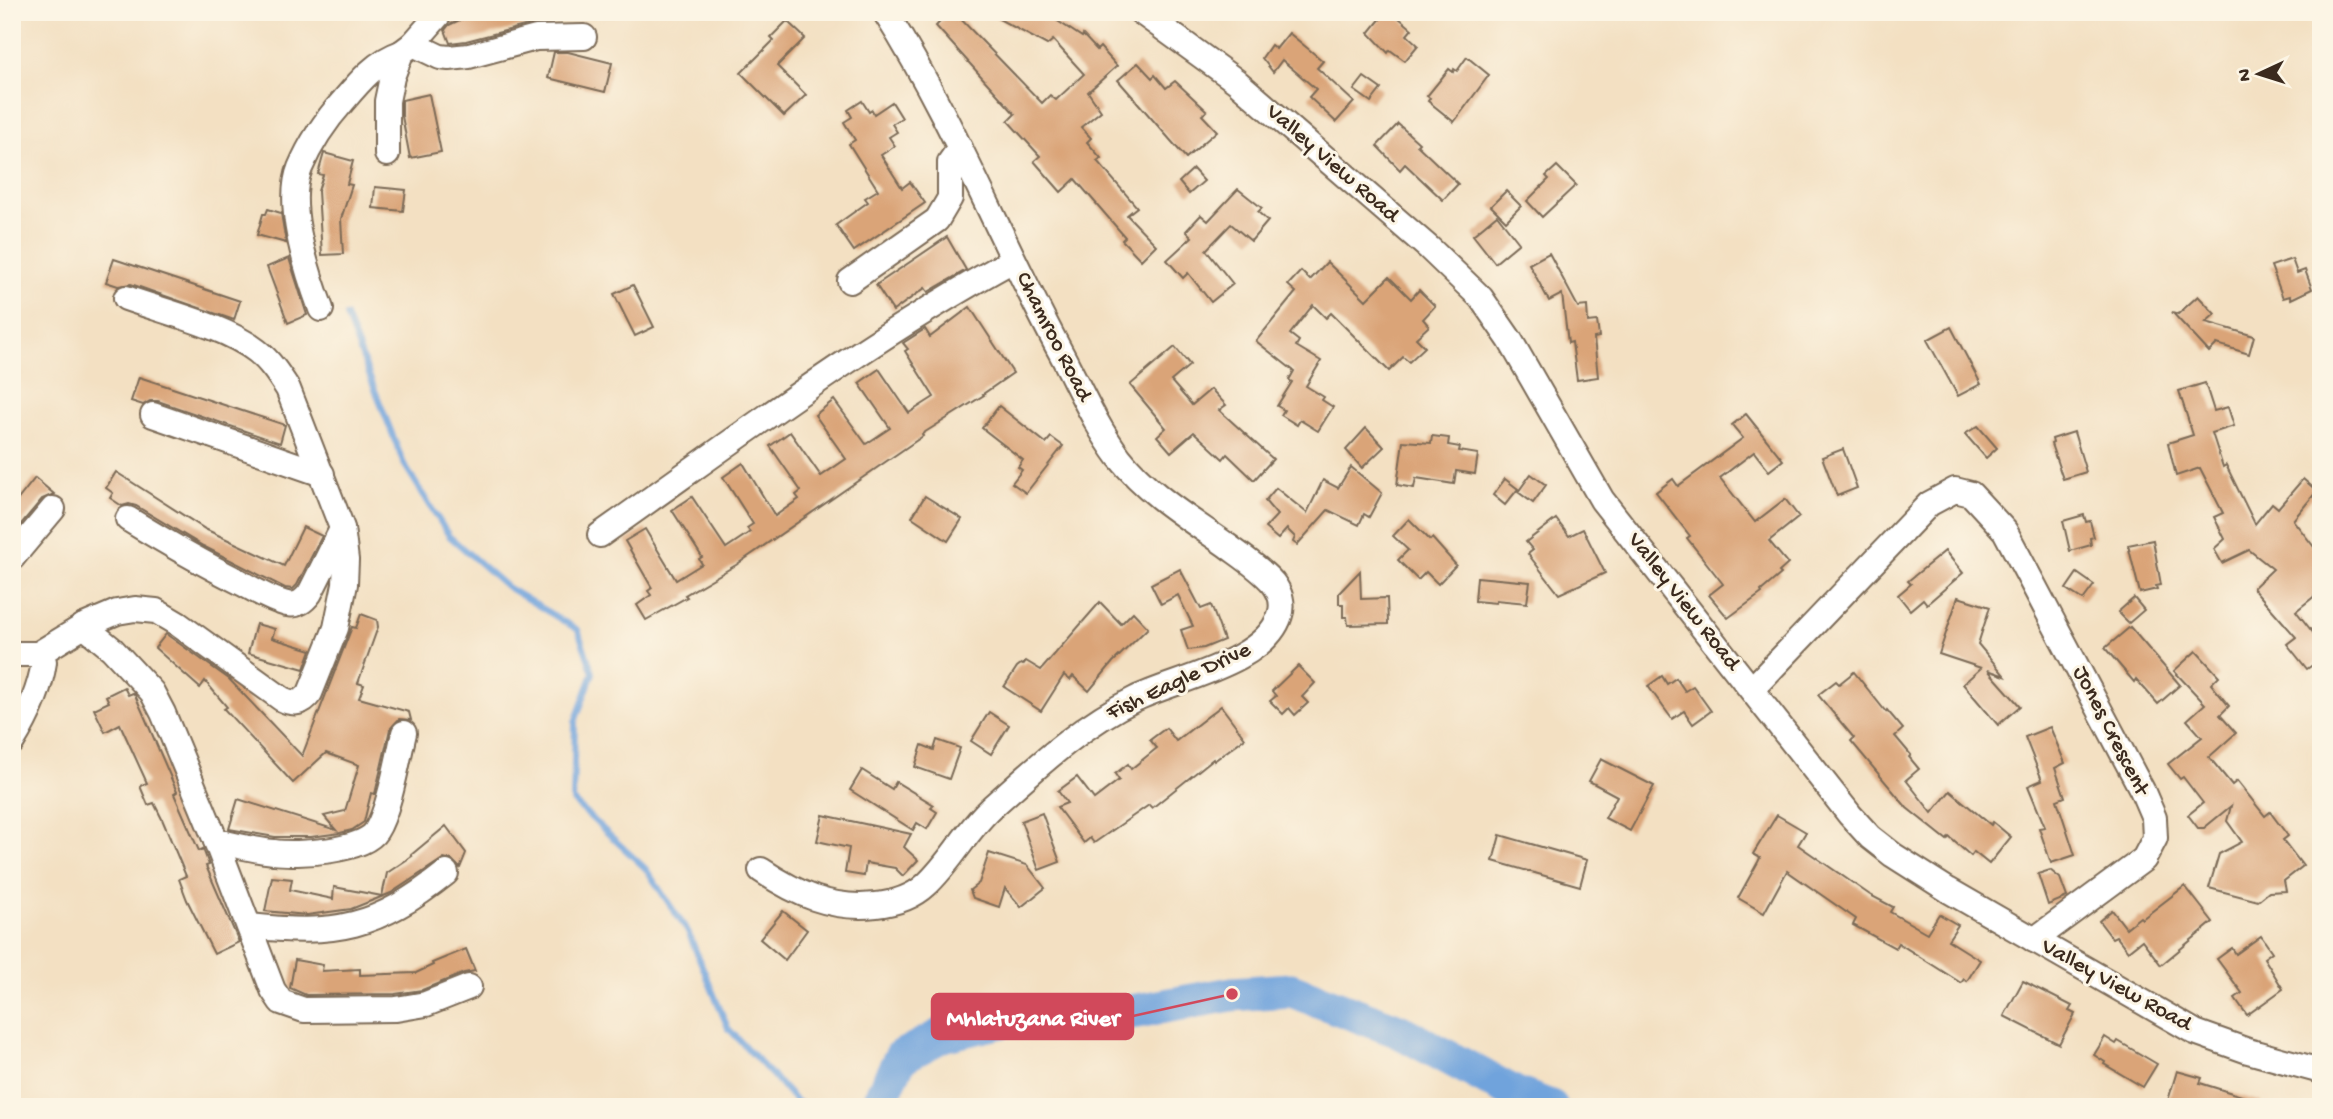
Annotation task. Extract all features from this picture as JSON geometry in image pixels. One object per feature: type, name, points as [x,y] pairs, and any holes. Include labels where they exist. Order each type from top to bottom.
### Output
[{"type":"street","points":[[387,154],[387,101],[392,76],[407,48],[441,12]]},
{"type":"street","name":"Chamroo Road","points":[[884,12],[910,52],[960,148],[1038,312],[1119,457],[1150,489],[1247,560],[1272,582],[1279,593],[1282,610]]},
{"type":"street","name":"Valley View Road","points":[[1141,12],[1236,81],[1430,248],[1481,298],[1510,340],[1602,500],[1870,837],[1926,876],[2195,1032],[2248,1051],[2321,1071]]},
{"type":"street","points":[[321,309],[307,273],[299,233],[296,196],[300,168],[340,105],[364,77],[389,57],[407,48],[449,58],[469,56],[536,38],[584,37]]},
{"type":"street","points":[[850,281],[937,220],[950,198],[950,162],[960,148]]},
{"type":"street","points":[[600,535],[777,410],[948,296],[1013,260]]},
{"type":"street","points":[[12,654],[38,654],[84,626],[117,612],[156,611],[282,699],[298,703],[305,700],[310,693],[336,628],[345,583],[346,560],[342,528],[288,389],[258,351],[240,340],[214,328],[126,298]]},
{"type":"street","points":[[153,415],[321,474]]},
{"type":"street","name":"Jones Crescent","points":[[1752,688],[1929,504],[1955,490],[1971,494],[2005,531],[2142,790],[2154,818],[2155,838],[2144,859],[2034,940]]},
{"type":"street","points":[[12,558],[53,509]]},
{"type":"street","points":[[128,519],[194,559],[286,604],[304,601],[310,593],[342,528]]},
{"type":"street","name":"Fish Eagle Drive","points":[[761,870],[789,888],[838,906],[861,907],[908,898],[926,885],[984,814],[1082,729],[1138,698],[1236,658],[1266,640],[1276,626],[1282,610]]},
{"type":"street","points":[[84,626],[112,649],[152,692],[216,841],[273,990],[281,1002],[290,1006],[324,1010],[396,1009],[426,1004],[469,987]]},
{"type":"street","points":[[12,742],[25,720],[42,672],[44,662],[38,654]]},
{"type":"street","points":[[216,841],[277,853],[334,849],[366,840],[375,833],[383,815],[404,733]]},
{"type":"street","points":[[249,926],[326,930],[363,922],[394,910],[419,895],[446,873]]},
{"type":"building","points":[[477,12],[560,12],[561,19],[450,43],[445,30],[449,25]]},
{"type":"building","points":[[949,12],[954,12],[1042,103],[1050,95],[1056,100],[1084,74],[1053,40],[1047,45],[986,12],[1056,12],[1053,18],[1082,37],[1083,35],[1097,50],[1100,47],[1117,66],[1088,92],[1101,111],[1081,127],[1091,138],[1087,142],[1101,158],[1097,161],[1137,207],[1127,215],[1156,245],[1141,260],[1122,240],[1125,237],[1075,179],[1061,192],[1034,161],[1040,156],[1008,121],[1015,114],[936,26]]},
{"type":"building","points":[[1386,12],[1392,12],[1412,29],[1407,35],[1418,45],[1405,61],[1390,50],[1388,53],[1369,33]]},
{"type":"building","points":[[787,21],[805,38],[777,66],[806,95],[784,116],[741,73],[774,40],[771,37]]},
{"type":"building","points":[[1289,33],[1323,61],[1317,68],[1354,102],[1336,122],[1309,97],[1316,89],[1282,60],[1273,72],[1262,58],[1271,45],[1276,49]]},
{"type":"building","points":[[554,52],[568,52],[612,63],[605,92],[548,78]]},
{"type":"building","points":[[1467,57],[1489,75],[1454,122],[1428,101],[1430,98],[1427,96],[1449,69],[1457,71]]},
{"type":"building","points":[[1138,63],[1152,78],[1155,75],[1166,88],[1175,81],[1207,111],[1202,115],[1217,131],[1186,158],[1118,80]]},
{"type":"building","points":[[1364,77],[1381,89],[1371,102],[1354,90]]},
{"type":"building","points":[[429,94],[441,152],[410,158],[402,116],[402,100]]},
{"type":"building","points":[[862,101],[869,112],[872,110],[874,114],[892,102],[902,118],[892,124],[897,132],[889,137],[895,146],[881,155],[902,188],[910,182],[925,203],[854,251],[836,225],[868,202],[865,198],[878,190],[849,144],[855,140],[844,122],[852,117],[848,110]]},
{"type":"building","points":[[1398,124],[1458,184],[1443,200],[1405,164],[1400,170],[1377,146]]},
{"type":"building","points":[[324,153],[353,161],[347,184],[352,185],[341,219],[343,254],[322,255],[318,191],[323,175],[318,174]]},
{"type":"building","points":[[1557,166],[1576,185],[1542,217],[1527,201],[1549,179],[1546,176]]},
{"type":"building","points":[[1193,169],[1204,181],[1189,194],[1179,182]]},
{"type":"building","points":[[375,187],[406,190],[403,211],[373,208]]},
{"type":"building","points":[[1238,189],[1262,208],[1258,212],[1268,221],[1251,241],[1231,224],[1206,250],[1233,284],[1211,302],[1188,273],[1183,278],[1167,260],[1192,237],[1186,231],[1201,215],[1208,221]]},
{"type":"building","points":[[1506,191],[1521,206],[1506,221],[1491,206]]},
{"type":"building","points":[[268,209],[281,213],[286,243],[257,235],[263,214],[266,214]]},
{"type":"building","points":[[1497,215],[1519,243],[1495,263],[1473,235]]},
{"type":"building","points":[[947,237],[966,270],[928,292],[925,288],[893,311],[876,285]]},
{"type":"building","points":[[1549,253],[1578,307],[1587,306],[1588,322],[1597,321],[1599,337],[1594,338],[1598,377],[1577,380],[1572,342],[1568,343],[1562,294],[1549,301],[1529,264]]},
{"type":"building","points":[[289,258],[307,315],[288,323],[267,267]]},
{"type":"building","points":[[114,259],[240,301],[234,320],[131,284],[118,286],[106,282]]},
{"type":"building","points":[[2292,259],[2297,273],[2305,270],[2312,289],[2291,299],[2290,296],[2283,298],[2271,266]]},
{"type":"building","points":[[1327,262],[1366,300],[1389,277],[1411,299],[1419,290],[1435,306],[1423,319],[1429,326],[1416,338],[1425,347],[1409,362],[1403,357],[1389,371],[1331,313],[1326,318],[1313,305],[1290,334],[1299,341],[1296,346],[1321,361],[1306,386],[1324,397],[1322,400],[1333,407],[1318,431],[1300,420],[1297,425],[1281,415],[1284,410],[1277,406],[1292,382],[1289,380],[1294,371],[1256,341],[1296,292],[1288,285],[1301,271],[1310,280]]},
{"type":"building","points":[[633,285],[654,327],[635,336],[614,294]]},
{"type":"building","points":[[2198,296],[2215,314],[2206,322],[2254,336],[2249,354],[2217,344],[2209,352],[2172,312],[2178,314]]},
{"type":"building","points":[[970,307],[1013,373],[736,565],[646,620],[637,605],[651,595],[648,591],[652,588],[625,541],[645,529],[676,580],[702,564],[699,559],[702,557],[672,510],[692,497],[726,548],[750,532],[747,528],[753,524],[723,477],[743,463],[775,516],[799,499],[796,495],[801,491],[770,446],[790,432],[821,476],[846,459],[815,415],[834,400],[866,444],[890,428],[859,383],[879,369],[909,413],[934,397],[905,351],[908,349],[903,343],[925,329],[930,337]]},
{"type":"building","points":[[1951,327],[1981,384],[1958,396],[1927,340]]},
{"type":"building","points":[[1175,347],[1190,365],[1171,381],[1192,405],[1211,389],[1226,405],[1219,410],[1273,459],[1254,480],[1227,454],[1223,459],[1194,432],[1171,452],[1157,436],[1166,428],[1130,385]]},
{"type":"building","points":[[139,377],[285,425],[280,443],[158,401],[143,405],[131,401]]},
{"type":"building","points":[[2205,383],[2214,411],[2228,407],[2234,426],[2212,433],[2223,467],[2226,465],[2255,524],[2272,503],[2278,508],[2303,479],[2317,491],[2293,520],[2321,556],[2321,591],[2296,611],[2321,643],[2321,659],[2307,669],[2287,644],[2296,637],[2253,588],[2273,569],[2249,550],[2222,563],[2214,549],[2225,539],[2214,517],[2223,513],[2200,468],[2176,476],[2168,443],[2193,435],[2179,391]]},
{"type":"building","points":[[999,406],[1046,443],[1051,437],[1063,446],[1026,493],[1012,483],[1022,470],[1018,467],[1023,460],[982,428]]},
{"type":"building","points":[[1746,414],[1783,460],[1769,471],[1754,452],[1720,478],[1755,522],[1785,499],[1799,517],[1769,541],[1788,564],[1779,572],[1781,574],[1761,591],[1762,593],[1728,618],[1709,595],[1723,584],[1656,492],[1673,479],[1678,486],[1743,438],[1732,425]]},
{"type":"building","points":[[1978,426],[1997,448],[1986,458],[1965,434]]},
{"type":"building","points":[[1366,428],[1384,447],[1362,468],[1346,450]]},
{"type":"building","points":[[2074,432],[2086,472],[2063,479],[2051,444],[2052,439]]},
{"type":"building","points":[[1432,436],[1449,438],[1448,445],[1460,447],[1459,451],[1478,454],[1475,474],[1456,471],[1454,484],[1416,478],[1414,488],[1397,485],[1403,441],[1431,443]]},
{"type":"building","points":[[1843,449],[1857,488],[1837,496],[1822,457]]},
{"type":"building","points":[[1351,467],[1382,493],[1369,517],[1364,514],[1359,525],[1328,510],[1297,545],[1293,542],[1295,537],[1287,529],[1278,539],[1265,528],[1277,515],[1265,501],[1276,488],[1307,513],[1323,480],[1338,488]]},
{"type":"building","points":[[116,472],[205,529],[284,566],[303,527],[322,536],[297,585],[293,589],[285,588],[203,546],[136,506],[122,506],[110,498],[113,493],[106,488]]},
{"type":"building","points":[[1531,474],[1546,485],[1533,503],[1518,492]]},
{"type":"building","points":[[35,478],[54,494],[42,499],[12,535],[12,507]]},
{"type":"building","points":[[1505,479],[1518,489],[1505,505],[1493,495]]},
{"type":"building","points":[[925,496],[962,519],[948,541],[912,517]]},
{"type":"building","points":[[2084,515],[2086,522],[2090,521],[2094,537],[2090,538],[2091,545],[2070,551],[2063,521]]},
{"type":"building","points":[[1409,519],[1430,540],[1432,538],[1456,565],[1438,584],[1426,572],[1418,580],[1398,560],[1408,550],[1393,536]]},
{"type":"building","points":[[1556,519],[1569,536],[1583,529],[1605,573],[1559,594],[1528,554],[1533,550],[1526,542]]},
{"type":"building","points":[[2153,540],[2161,585],[2156,586],[2157,589],[2140,593],[2128,545]]},
{"type":"building","points":[[1945,551],[1963,573],[1927,604],[1923,599],[1910,610],[1898,595],[1911,584],[1908,581]]},
{"type":"building","points":[[1180,569],[1201,609],[1211,605],[1224,640],[1204,648],[1188,650],[1181,630],[1193,626],[1178,595],[1161,604],[1151,584]]},
{"type":"building","points":[[1360,571],[1361,599],[1387,598],[1388,624],[1348,625],[1347,617],[1343,617],[1343,604],[1339,604],[1339,593]]},
{"type":"building","points":[[2077,573],[2094,585],[2083,600],[2066,589]]},
{"type":"building","points":[[1477,577],[1530,582],[1527,603],[1475,601]]},
{"type":"building","points":[[1958,597],[1990,607],[1978,644],[2005,676],[1988,670],[2020,706],[1998,725],[1963,684],[1981,668],[1939,654]]},
{"type":"building","points":[[2134,598],[2144,610],[2129,623],[2118,612]]},
{"type":"building","points":[[1100,602],[1121,624],[1133,612],[1148,628],[1113,662],[1089,691],[1073,676],[1070,680],[1064,675],[1041,711],[1004,687],[1017,667],[1026,661],[1041,670]]},
{"type":"building","points":[[361,614],[377,620],[378,627],[358,683],[364,685],[359,698],[409,712],[411,720],[399,719],[390,729],[375,794],[371,793],[364,822],[352,830],[311,837],[275,837],[229,829],[238,799],[336,830],[324,816],[345,811],[359,765],[326,753],[293,783],[224,709],[227,707],[205,681],[200,688],[155,648],[166,634],[229,679],[302,756],[352,627],[356,628]]},
{"type":"building","points":[[256,624],[275,629],[272,638],[311,650],[304,669],[248,653]]},
{"type":"building","points":[[2130,627],[2180,685],[2158,704],[2136,679],[2134,682],[2105,648]]},
{"type":"building","points":[[2196,651],[2219,676],[2211,684],[2229,706],[2220,715],[2236,733],[2209,757],[2232,785],[2237,781],[2265,816],[2270,812],[2288,836],[2283,840],[2303,866],[2284,881],[2286,891],[2269,892],[2258,901],[2209,888],[2219,854],[2242,842],[2227,821],[2231,806],[2204,828],[2198,828],[2188,815],[2203,803],[2183,777],[2180,779],[2168,764],[2202,737],[2187,720],[2205,704],[2174,671]]},
{"type":"building","points":[[1298,666],[1315,683],[1302,697],[1308,703],[1295,715],[1289,708],[1283,714],[1270,701],[1276,696],[1272,691]]},
{"type":"building","points":[[1854,672],[1903,729],[1895,736],[1919,769],[1906,780],[1932,813],[1950,791],[1991,825],[1993,822],[2011,837],[1989,864],[1974,852],[1971,856],[1949,837],[1947,840],[1907,808],[1851,741],[1854,738],[1818,695],[1836,681],[1839,684]]},
{"type":"building","points":[[1662,676],[1667,684],[1676,678],[1685,691],[1693,686],[1711,711],[1693,724],[1684,711],[1672,719],[1648,686]]},
{"type":"building","points":[[124,687],[128,695],[135,695],[199,851],[203,849],[209,865],[206,866],[239,942],[214,954],[187,900],[179,879],[186,876],[162,819],[154,803],[148,805],[140,786],[147,783],[120,724],[105,732],[94,709],[109,702],[106,696]]},
{"type":"building","points":[[1221,706],[1245,738],[1214,761],[1213,759],[1152,808],[1149,805],[1094,843],[1090,838],[1084,843],[1057,807],[1067,803],[1058,791],[1077,777],[1094,799],[1119,780],[1115,774],[1128,764],[1131,769],[1157,748],[1150,740],[1166,728],[1176,741]]},
{"type":"building","points":[[989,712],[1009,725],[991,754],[971,741]]},
{"type":"building","points":[[2050,727],[2065,763],[2055,768],[2065,797],[2057,800],[2075,855],[2051,863],[2039,828],[2045,827],[2028,786],[2042,780],[2025,737]]},
{"type":"building","points":[[937,740],[960,748],[949,779],[915,767],[922,745],[934,750]]},
{"type":"building","points":[[1601,759],[1654,786],[1630,831],[1605,818],[1617,796],[1589,781]]},
{"type":"building","points":[[862,770],[892,789],[896,782],[934,805],[931,808],[937,812],[927,829],[917,823],[913,830],[850,790]]},
{"type":"building","points":[[1042,813],[1060,862],[1039,870],[1021,821]]},
{"type":"building","points":[[823,815],[911,834],[904,847],[918,860],[903,876],[895,868],[866,863],[864,876],[845,873],[849,848],[817,841]]},
{"type":"building","points":[[1777,815],[1806,832],[1798,845],[1870,895],[1893,907],[1890,912],[1927,933],[1939,914],[1958,925],[1948,940],[1980,960],[1967,981],[1964,979],[1961,983],[1898,943],[1895,948],[1853,925],[1856,919],[1787,871],[1764,913],[1738,898],[1760,858],[1753,854]]},
{"type":"building","points":[[446,826],[466,853],[460,868],[452,860],[444,858],[391,893],[351,909],[307,915],[265,911],[272,877],[292,879],[290,890],[333,899],[334,887],[382,896],[387,873],[412,856]]},
{"type":"building","points":[[1500,835],[1587,860],[1580,886],[1493,861]]},
{"type":"building","points":[[989,853],[1027,865],[1045,888],[1021,907],[1005,888],[999,907],[973,898],[970,890],[979,883]]},
{"type":"building","points":[[2050,870],[2060,878],[2067,897],[2048,905],[2038,874]]},
{"type":"building","points":[[2185,886],[2213,922],[2161,965],[2142,940],[2128,951],[2116,936],[2112,938],[2099,921],[2112,910],[2126,928]]},
{"type":"building","points":[[783,911],[807,930],[785,960],[760,939]]},
{"type":"building","points":[[2261,936],[2272,952],[2264,958],[2283,989],[2247,1015],[2235,998],[2242,993],[2217,959],[2232,948],[2236,954]]},
{"type":"building","points":[[466,949],[475,971],[422,990],[395,994],[306,995],[290,988],[295,960],[323,965],[322,971],[360,969],[360,975],[416,973]]},
{"type":"building","points":[[2023,981],[2072,1006],[2069,1011],[2075,1014],[2059,1044],[2004,1016]]},
{"type":"building","points":[[2105,1037],[2116,1044],[2118,1041],[2157,1064],[2143,1087],[2094,1055]]},
{"type":"building","points":[[2177,1071],[2202,1078],[2200,1083],[2261,1102],[2260,1107],[2166,1107]]},
{"type":"waterway","points":[[346,316],[404,464],[449,536],[507,587],[578,630],[593,673],[575,722],[573,801],[646,869],[688,932],[728,1028],[796,1101],[808,1107]]},
{"type":"waterway","points":[[883,1107],[882,1095],[901,1057],[942,1035],[1020,1017],[1097,1018],[1232,994],[1291,990],[1399,1031],[1514,1093],[1551,1107]]},
{"type":"place","name":"Mhlatuzana River","points":[[1232,994]]}]
